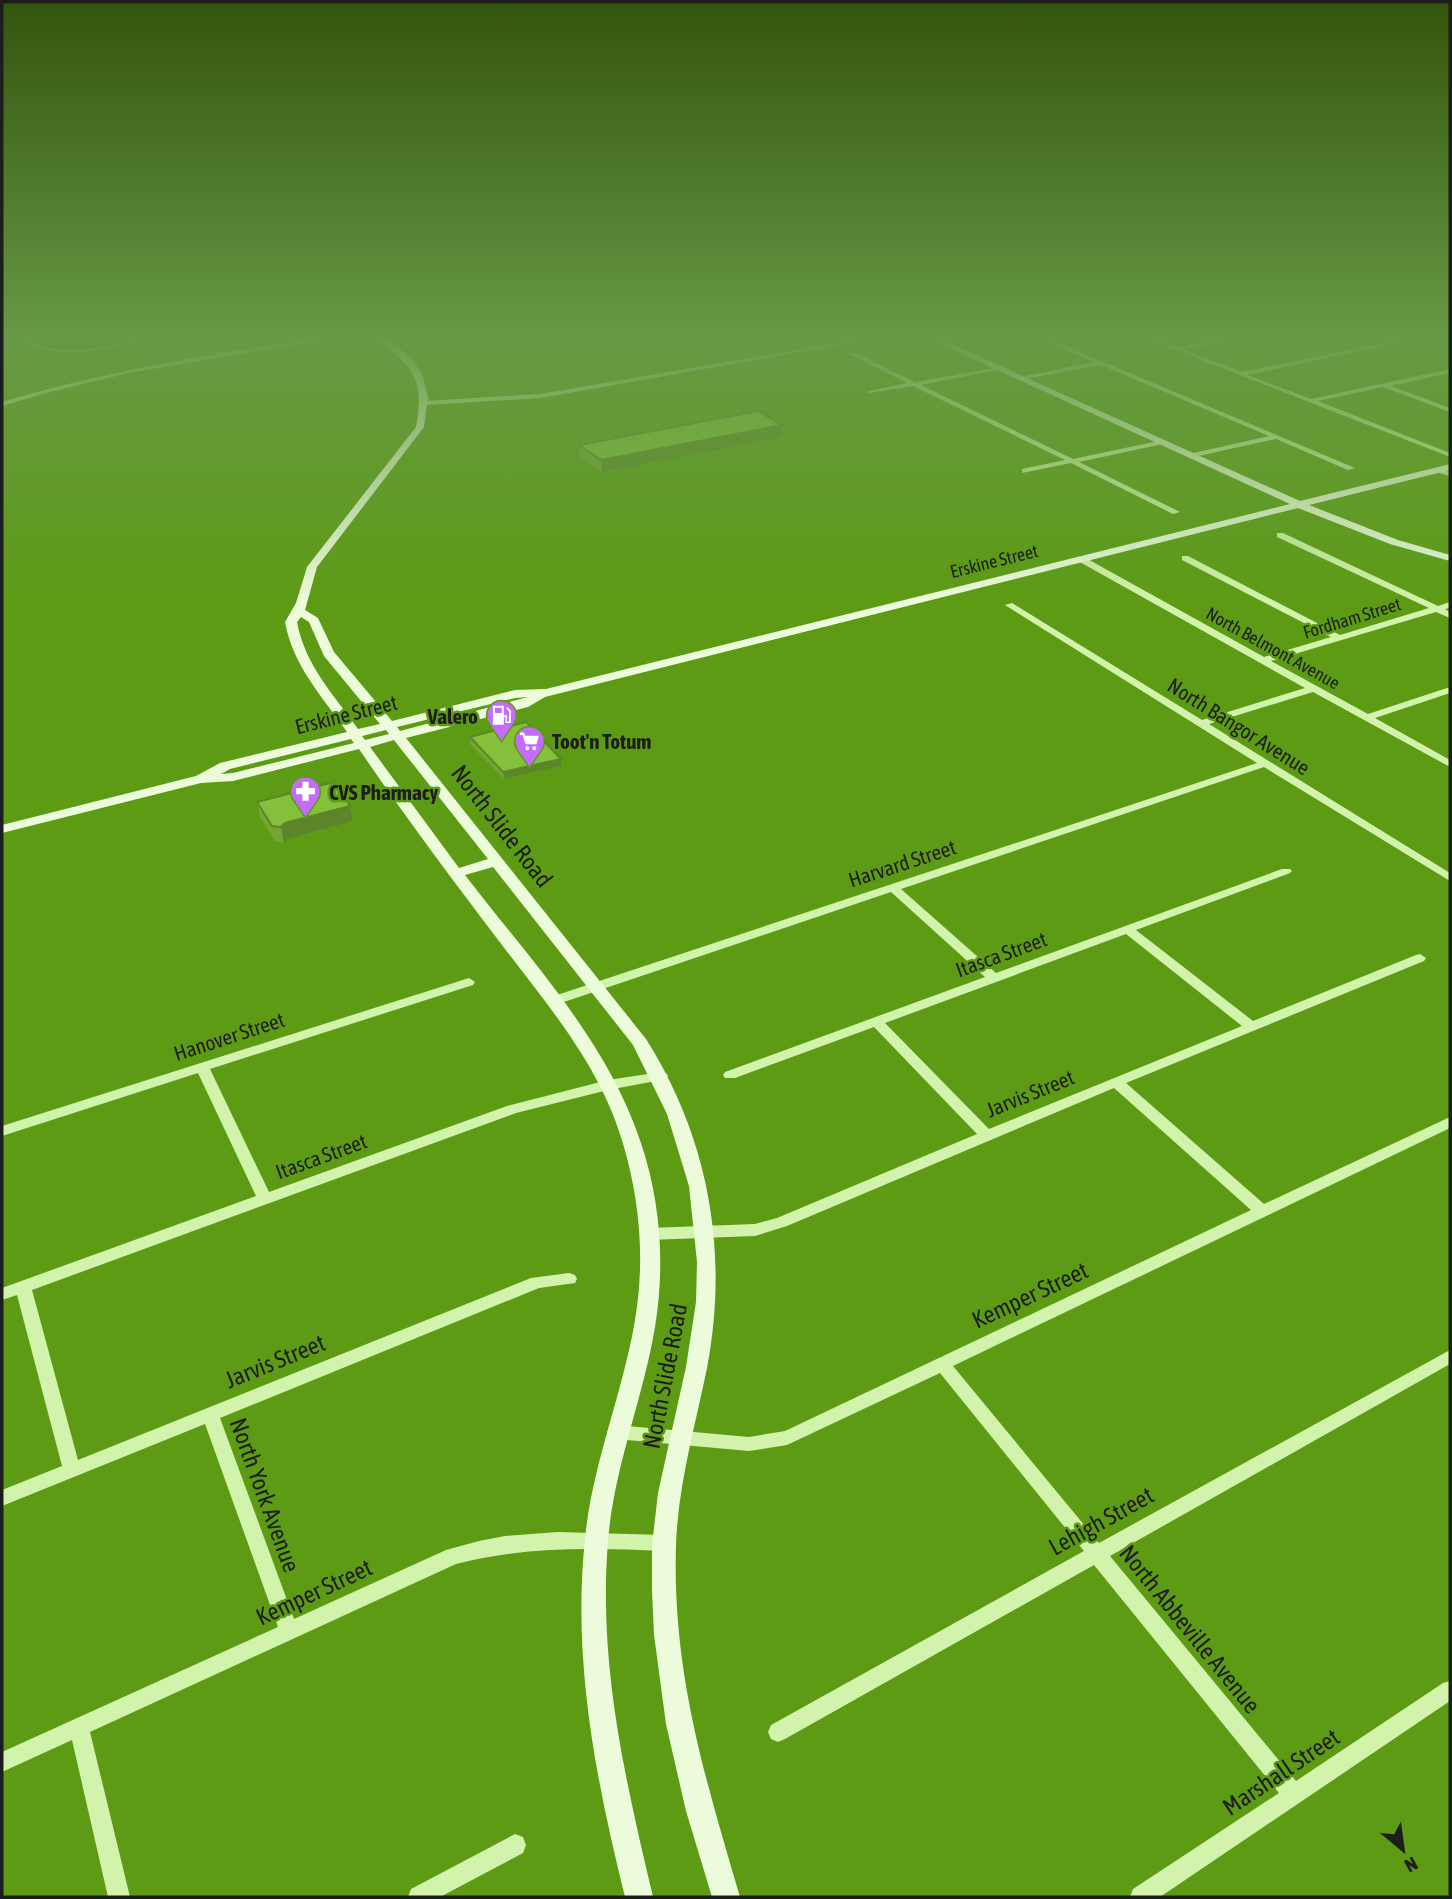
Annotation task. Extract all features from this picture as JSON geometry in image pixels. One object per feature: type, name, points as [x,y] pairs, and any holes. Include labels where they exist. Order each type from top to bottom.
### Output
[{"type":"main road","name":"North Slide Road","points":[[420,425],[405,449],[312,567],[303,591],[301,612],[291,622],[299,656],[586,1044],[627,1126],[641,1170],[649,1234],[649,1286],[644,1326],[616,1432],[596,1540],[593,1593],[595,1655],[604,1746],[621,1830],[639,1897]]},
{"type":"main road","points":[[1122,425],[1300,505],[1394,542],[1450,558]]},
{"type":"main road","name":"Erskine Street","points":[[2,829],[201,779],[233,777],[358,739],[524,704],[546,693],[1450,467]]},
{"type":"main road","name":"North Slide Road","points":[[301,612],[314,620],[328,653],[640,1043],[661,1076],[690,1147],[699,1180],[706,1231],[707,1297],[701,1342],[679,1438],[664,1544],[664,1598],[676,1712],[687,1773],[726,1897]]},
{"type":"main road","points":[[457,873],[496,861]]},
{"type":"street","points":[[997,425],[1176,512]]},
{"type":"street","points":[[1247,425],[1351,468]]},
{"type":"street","points":[[1372,425],[1450,455]]},
{"type":"street","points":[[1192,456],[1276,437]]},
{"type":"street","points":[[1025,471],[1160,442]]},
{"type":"street","points":[[1439,470],[1450,474]]},
{"type":"street","points":[[1280,535],[1450,615]]},
{"type":"street","points":[[1185,558],[1339,638]]},
{"type":"street","name":"North Belmont Avenue","points":[[1081,559],[1450,764]]},
{"type":"street","name":"North Bangor Avenue","points":[[1009,605],[1450,878]]},
{"type":"street","name":"Fordham Street","points":[[1264,660],[1450,605]]},
{"type":"street","points":[[1200,724],[1314,688]]},
{"type":"street","points":[[1366,718],[1450,690]]},
{"type":"street","name":"Harvard Street","points":[[553,1001],[1264,764]]},
{"type":"street","name":"Itasca Street","points":[[730,1075],[1286,871]]},
{"type":"street","points":[[892,887],[995,979]]},
{"type":"street","points":[[1128,930],[1252,1027]]},
{"type":"street","name":"Jarvis Street","points":[[649,1234],[755,1230],[782,1222],[986,1135],[1420,958]]},
{"type":"street","name":"Hanover Street","points":[[2,1130],[469,982]]},
{"type":"street","points":[[877,1023],[986,1135]]},
{"type":"street","points":[[202,1067],[265,1199]]},
{"type":"street","name":"Itasca Street","points":[[2,1294],[512,1109],[608,1085],[661,1076]]},
{"type":"street","points":[[1116,1082],[1263,1212]]},
{"type":"street","name":"Kemper Street","points":[[616,1432],[749,1444],[787,1438],[1450,1122]]},
{"type":"street","name":"Jarvis Street","points":[[2,1498],[537,1282],[569,1279]]},
{"type":"street","points":[[23,1287],[72,1470]]},
{"type":"street","name":"Lehigh Street","points":[[778,1732],[1450,1356]]},
{"type":"street","name":"North Abbeville Avenue","points":[[942,1364],[1294,1795]]},
{"type":"street","name":"North York Avenue","points":[[210,1414],[289,1632]]},
{"type":"street","name":"Kemper Street","points":[[2,1762],[428,1566],[473,1550],[526,1542],[596,1540],[664,1544]]},
{"type":"street","name":"Marshall Street","points":[[1141,1897],[1450,1689]]},
{"type":"street","points":[[79,1726],[119,1897]]},
{"type":"street","points":[[419,1897],[515,1845]]},
{"type":"building","points":[[686,425],[782,425],[601,460],[579,445]]},
{"type":"building","points":[[526,722],[561,759],[503,772],[470,737]]},
{"type":"building","points":[[334,782],[350,806],[285,823],[281,827],[272,826],[257,802]]},
{"type":"place","name":"Valero","points":[[501,743]]},
{"type":"place","name":"Toot'n Totum","points":[[529,768]]},
{"type":"place","name":"CVS Pharmacy","points":[[306,819]]}]
